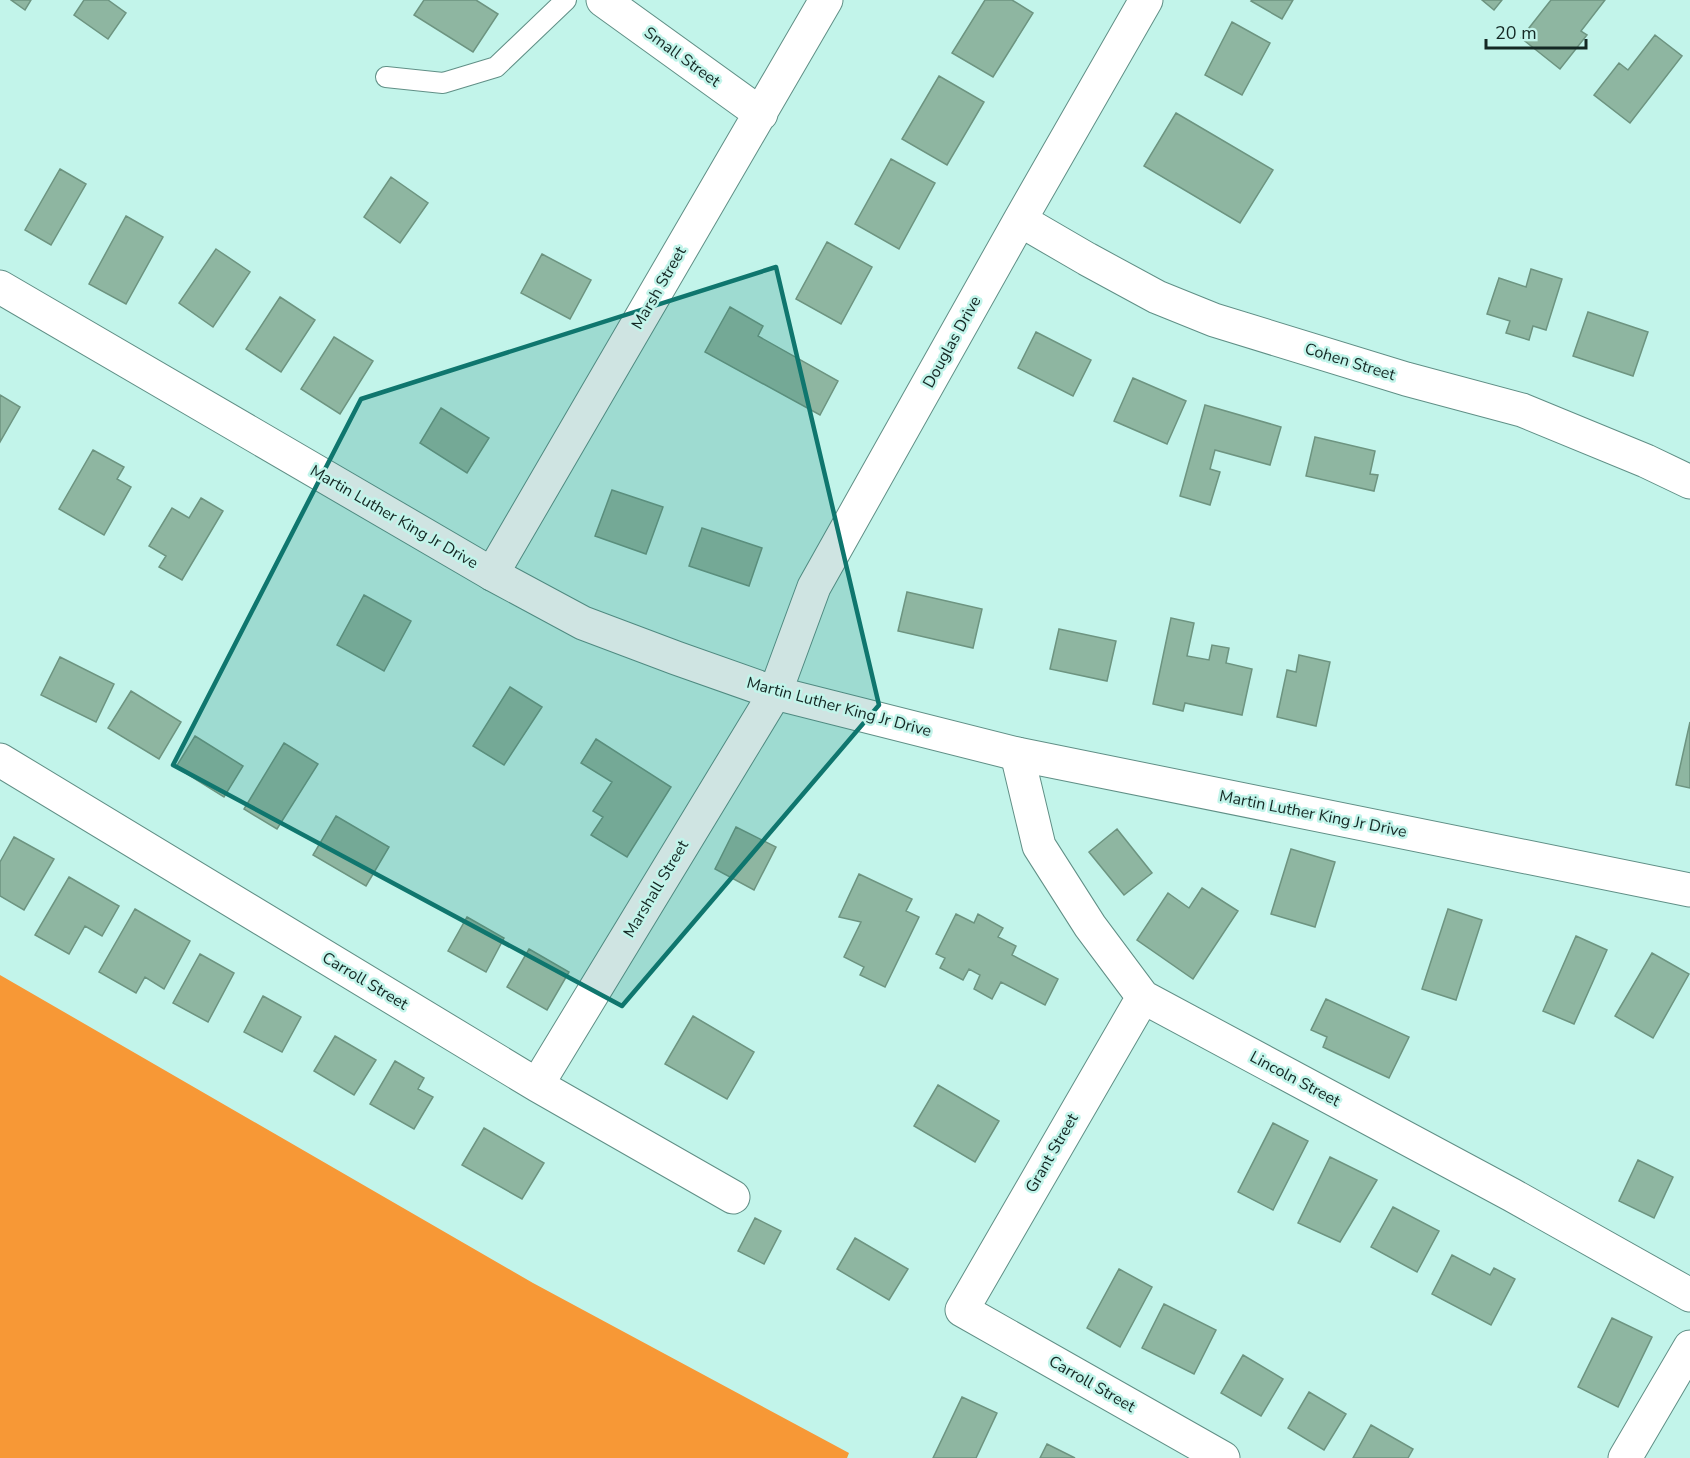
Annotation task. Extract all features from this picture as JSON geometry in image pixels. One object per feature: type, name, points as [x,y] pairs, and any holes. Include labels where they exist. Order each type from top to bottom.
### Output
[{"type":"street","name":"Small Street","points":[[603,0],[761,114]]},
{"type":"street","name":"Marsh Street","points":[[492,574],[826,0]]},
{"type":"street","name":"Douglas Drive","points":[[775,693],[814,587],[1146,0]]},
{"type":"street","name":"Cohen Street","points":[[1020,220],[1157,297],[1214,320],[1406,380],[1522,410],[1646,461],[1690,482]]},
{"type":"street","name":"Martin Luther King Jr Drive","points":[[0,287],[492,574],[583,623],[676,658],[775,693],[1017,754],[1690,890]]},
{"type":"street","name":"Marshall Street","points":[[537,1085],[775,693]]},
{"type":"street","name":"Lincoln Street","points":[[1017,754],[1040,846],[1090,926],[1143,997],[1512,1195],[1690,1295]]},
{"type":"street","name":"Carroll Street","points":[[0,760],[537,1085],[733,1197]]},
{"type":"street","name":"Grant Street","points":[[962,1310],[1143,997]]},
{"type":"street","name":"Carroll Street","points":[[962,1310],[1223,1458]]},
{"type":"street","points":[[1625,1458],[1690,1347]]},
{"type":"lane","points":[[386,77],[443,83],[496,67],[566,0]]},
{"type":"highlighted area","points":[[776,267],[879,705],[622,1006],[173,765],[361,399]]},
{"type":"shaded area","points":[[0,975],[533,1283],[849,1453],[847,1458],[0,1458]]},
{"type":"building","points":[[11,0],[31,0],[25,10]]},
{"type":"building","points":[[84,0],[108,0],[126,13],[108,39],[74,15]]},
{"type":"building","points":[[424,0],[476,0],[498,14],[473,52],[414,15]]},
{"type":"building","points":[[985,0],[1012,0],[1033,13],[993,77],[952,53]]},
{"type":"building","points":[[1252,0],[1293,0],[1282,19]]},
{"type":"building","points":[[1482,0],[1502,0],[1494,10]]},
{"type":"building","points":[[1551,0],[1605,0],[1581,31],[1587,35],[1560,69],[1521,38]]},
{"type":"building","points":[[1232,22],[1270,43],[1242,95],[1205,75]]},
{"type":"building","points":[[1655,35],[1682,56],[1630,123],[1594,95],[1619,63],[1628,70]]},
{"type":"building","points":[[939,76],[984,102],[947,165],[902,139]]},
{"type":"building","points":[[1176,113],[1273,170],[1240,223],[1144,166]]},
{"type":"building","points":[[891,159],[935,183],[899,249],[855,224]]},
{"type":"building","points":[[60,169],[86,184],[51,245],[25,230]]},
{"type":"building","points":[[391,177],[428,203],[400,243],[364,217]]},
{"type":"building","points":[[126,216],[163,237],[126,304],[89,284]]},
{"type":"building","points":[[827,242],[872,267],[841,324],[796,299]]},
{"type":"building","points":[[216,249],[250,272],[213,327],[179,303]]},
{"type":"building","points":[[542,254],[591,280],[570,319],[521,293]]},
{"type":"building","points":[[1531,269],[1562,279],[1546,330],[1533,326],[1529,340],[1506,333],[1510,321],[1487,314],[1499,278],[1526,287]]},
{"type":"building","points":[[280,297],[315,320],[281,372],[246,349]]},
{"type":"building","points":[[730,307],[763,326],[758,336],[838,381],[820,415],[705,352]]},
{"type":"building","points":[[1588,312],[1648,332],[1633,376],[1573,356]]},
{"type":"building","points":[[1036,332],[1091,360],[1073,396],[1018,368]]},
{"type":"building","points":[[334,337],[373,361],[340,414],[301,389]]},
{"type":"building","points":[[1133,378],[1186,401],[1167,444],[1114,421]]},
{"type":"building","points":[[0,395],[20,407],[0,442]]},
{"type":"building","points":[[1205,405],[1281,427],[1270,465],[1215,450],[1210,469],[1220,472],[1210,505],[1180,496]]},
{"type":"building","points":[[441,408],[489,438],[467,473],[420,443]]},
{"type":"building","points":[[1315,437],[1375,451],[1370,474],[1378,475],[1374,491],[1306,476]]},
{"type":"building","points":[[93,450],[124,467],[117,479],[131,487],[104,535],[59,509]]},
{"type":"building","points":[[612,490],[663,507],[646,554],[595,536]]},
{"type":"building","points":[[201,498],[223,511],[182,580],[159,567],[166,556],[149,546],[172,508],[189,518]]},
{"type":"building","points":[[702,528],[762,548],[749,586],[689,566]]},
{"type":"building","points":[[907,592],[982,609],[973,648],[898,631]]},
{"type":"building","points":[[364,595],[411,621],[384,671],[337,645]]},
{"type":"building","points":[[1171,618],[1194,623],[1187,656],[1209,660],[1212,645],[1229,648],[1226,663],[1252,669],[1242,715],[1185,703],[1183,711],[1153,704]]},
{"type":"building","points":[[1059,629],[1116,641],[1107,681],[1050,669]]},
{"type":"building","points":[[1299,655],[1330,662],[1316,726],[1277,717],[1287,670],[1296,672]]},
{"type":"building","points":[[60,657],[114,684],[96,722],[41,695]]},
{"type":"building","points":[[510,687],[542,707],[504,765],[473,746]]},
{"type":"building","points":[[131,691],[181,722],[159,759],[108,728]]},
{"type":"building","points":[[1690,722],[1690,788],[1676,785]]},
{"type":"building","points":[[195,736],[243,766],[224,797],[176,767]]},
{"type":"building","points":[[596,739],[671,787],[627,857],[591,835],[603,817],[593,811],[612,782],[581,763]]},
{"type":"building","points":[[284,743],[318,764],[277,829],[244,809]]},
{"type":"building","points":[[336,816],[389,847],[366,886],[313,855]]},
{"type":"building","points":[[736,827],[776,847],[754,890],[715,869]]},
{"type":"building","points":[[1117,829],[1152,873],[1124,895],[1089,852]]},
{"type":"building","points":[[14,837],[54,859],[24,910],[0,896],[0,862]]},
{"type":"building","points":[[1291,849],[1335,862],[1315,927],[1271,914]]},
{"type":"building","points":[[859,874],[912,899],[906,911],[919,917],[885,987],[860,975],[864,967],[844,957],[861,922],[839,917]]},
{"type":"building","points":[[69,877],[119,906],[102,936],[85,926],[69,954],[35,935]]},
{"type":"building","points":[[1202,888],[1238,911],[1193,979],[1137,940],[1168,893],[1189,908]]},
{"type":"building","points":[[135,909],[190,941],[164,989],[145,977],[136,993],[99,972]]},
{"type":"building","points":[[1448,909],[1482,920],[1456,1000],[1422,989]]},
{"type":"building","points":[[956,914],[974,923],[978,914],[1003,928],[998,937],[1016,946],[1012,955],[1058,979],[1045,1005],[1001,982],[992,999],[974,989],[980,975],[969,969],[963,980],[940,968],[945,958],[936,954]]},
{"type":"building","points":[[467,917],[504,938],[486,972],[448,951]]},
{"type":"building","points":[[1576,936],[1607,950],[1574,1024],[1543,1011]]},
{"type":"building","points":[[529,949],[569,972],[547,1010],[507,987]]},
{"type":"building","points":[[1652,953],[1689,974],[1653,1038],[1615,1016]]},
{"type":"building","points":[[200,954],[234,973],[208,1022],[173,1003]]},
{"type":"building","points":[[263,996],[301,1017],[282,1052],[244,1032]]},
{"type":"building","points":[[1326,999],[1409,1037],[1389,1078],[1323,1047],[1327,1037],[1311,1030]]},
{"type":"building","points":[[693,1016],[754,1052],[727,1099],[665,1064]]},
{"type":"building","points":[[335,1036],[376,1060],[354,1095],[314,1071]]},
{"type":"building","points":[[395,1061],[424,1078],[418,1089],[433,1097],[414,1129],[370,1104]]},
{"type":"building","points":[[938,1085],[999,1121],[975,1162],[914,1126]]},
{"type":"building","points":[[1273,1123],[1308,1141],[1273,1210],[1238,1192]]},
{"type":"building","points":[[484,1128],[544,1163],[522,1199],[462,1165]]},
{"type":"building","points":[[1330,1157],[1377,1180],[1340,1242],[1298,1223]]},
{"type":"building","points":[[1638,1160],[1673,1177],[1654,1218],[1619,1201]]},
{"type":"building","points":[[1393,1207],[1439,1231],[1417,1272],[1371,1247]]},
{"type":"building","points":[[755,1218],[781,1231],[764,1264],[738,1251]]},
{"type":"building","points":[[855,1238],[908,1269],[889,1300],[837,1269]]},
{"type":"building","points":[[1452,1255],[1490,1275],[1494,1268],[1515,1279],[1491,1325],[1432,1294]]},
{"type":"building","points":[[1119,1269],[1152,1287],[1120,1347],[1087,1328]]},
{"type":"building","points":[[1164,1304],[1216,1330],[1194,1374],[1142,1348]]},
{"type":"building","points":[[1612,1318],[1652,1337],[1618,1407],[1578,1387]]},
{"type":"building","points":[[1243,1355],[1283,1379],[1261,1416],[1221,1393]]},
{"type":"building","points":[[1309,1392],[1346,1414],[1324,1450],[1288,1428]]},
{"type":"building","points":[[962,1397],[997,1413],[976,1458],[933,1458]]},
{"type":"building","points":[[1371,1425],[1413,1449],[1408,1458],[1353,1458]]},
{"type":"building","points":[[1047,1444],[1075,1458],[1040,1458]]}]
